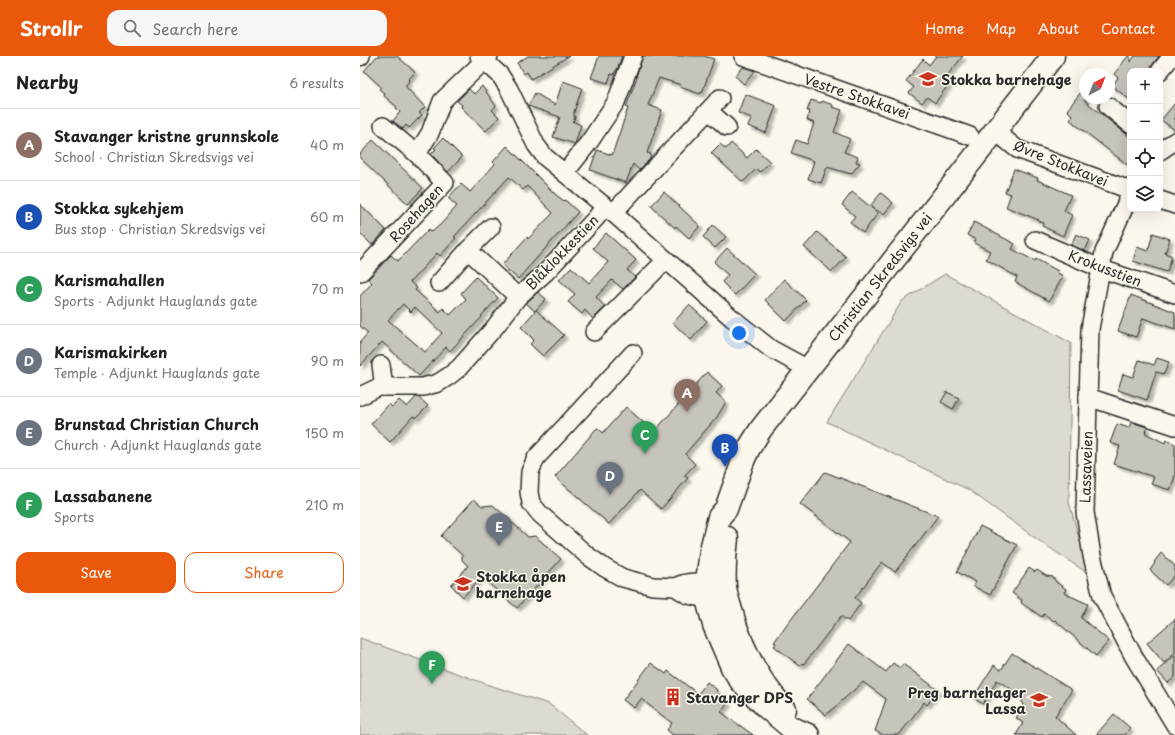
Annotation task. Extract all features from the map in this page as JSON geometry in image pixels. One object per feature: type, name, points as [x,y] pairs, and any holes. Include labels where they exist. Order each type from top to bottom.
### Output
[{"type":"main road","name":"Christian Skredsvigs vei","points":[[713,590],[711,550],[719,517],[726,509],[749,448],[761,429],[1053,56]]},
{"type":"main road","points":[[713,590],[714,625],[732,667],[741,681],[766,707],[790,727],[810,735]]},
{"type":"street","points":[[565,173],[590,141],[616,102],[633,56]]},
{"type":"street","name":"Vestre Stokkavei","points":[[743,56],[970,136]]},
{"type":"street","points":[[1162,68],[1172,56]]},
{"type":"street","points":[[417,154],[430,133],[442,101],[484,58],[500,75],[509,89],[536,145],[545,157],[609,210],[732,318],[771,349],[783,364],[794,387]]},
{"type":"street","name":"Blåklokkestien","points":[[360,396],[379,387],[423,387],[438,383],[459,368],[495,327],[518,297],[546,272],[596,218],[609,210],[709,111],[720,98]]},
{"type":"street","points":[[1108,106],[1127,117]]},
{"type":"street","points":[[709,111],[727,127]]},
{"type":"street","name":"Rosehagen","points":[[360,272],[445,183],[417,154],[383,126]]},
{"type":"street","name":"Øvre Stokkavei","points":[[995,131],[1018,148],[1127,189]]},
{"type":"street","points":[[1163,201],[1175,205]]},
{"type":"street","name":"Lassaveien","points":[[1127,202],[1104,252],[1090,329],[1085,512],[1092,556],[1102,596],[1134,657],[1175,725]]},
{"type":"street","points":[[439,283],[468,250],[491,227]]},
{"type":"street","name":"Krokusstien","points":[[1035,240],[1102,269],[1175,294]]},
{"type":"street","name":"Blåklokkestien","points":[[468,250],[518,297]]},
{"type":"street","points":[[594,332],[666,260]]},
{"type":"street","points":[[633,353],[536,458],[530,472],[529,492],[531,503],[540,514],[588,556],[623,578],[653,586],[675,587],[682,582],[713,590]]},
{"type":"street","points":[[381,365],[384,387]]},
{"type":"street","points":[[1088,397],[1175,426]]},
{"type":"shaded area","points":[[945,274],[1071,343],[1069,502],[1089,574],[1038,540],[969,490],[827,422],[902,301]]},
{"type":"shaded area","points":[[360,638],[489,685],[549,704],[587,735],[360,735]]},
{"type":"building","points":[[377,56],[397,56],[415,72],[405,86],[425,107],[419,113],[422,115],[409,128],[406,125],[403,129],[393,121],[400,112],[396,108],[397,107],[384,96],[385,94],[379,89],[381,87],[364,71]]},
{"type":"building","points":[[528,56],[569,56],[531,79],[527,72],[524,74],[517,63]]},
{"type":"building","points":[[599,56],[622,56],[617,70],[614,75],[611,74],[608,83],[591,78]]},
{"type":"building","points":[[643,56],[704,56],[714,59],[702,93],[701,92],[700,94],[680,87],[681,85],[659,78],[648,105],[662,110],[647,153],[651,154],[650,159],[639,170],[633,164],[626,183],[590,170],[597,150],[612,155],[628,108],[626,107]]},
{"type":"building","name":"Stokka barnehage","points":[[936,56],[963,56],[946,77],[951,81],[935,103],[927,97],[922,103],[909,93],[914,87],[906,81],[923,59],[929,65]]},
{"type":"building","points":[[1128,56],[1130,56],[1130,62],[1135,56],[1159,56],[1150,68],[1127,68],[1127,98],[1115,88],[1115,82],[1118,78],[1115,73]]},
{"type":"building","points":[[743,67],[755,71],[744,84],[735,76]]},
{"type":"building","points":[[563,81],[582,88],[574,112],[575,117],[573,122],[581,125],[575,144],[553,137],[560,117],[528,106],[535,93],[555,105]]},
{"type":"building","points":[[482,86],[496,106],[492,110],[499,117],[486,131],[461,107],[462,105],[457,101],[469,89],[474,94]]},
{"type":"building","points":[[745,94],[776,106],[766,133],[748,126],[752,118],[738,113]]},
{"type":"building","points":[[1079,95],[1079,104],[1089,104],[1127,135],[1127,165],[1070,120],[1073,116],[1067,110]]},
{"type":"building","points":[[811,100],[821,103],[822,101],[833,105],[832,107],[842,110],[834,132],[850,139],[844,152],[858,157],[856,162],[860,163],[851,174],[827,167],[821,183],[808,179],[814,161],[791,153],[796,140],[807,144],[814,123],[807,120],[810,111],[807,111]]},
{"type":"building","points":[[1175,103],[1175,130],[1163,121],[1163,118]]},
{"type":"building","points":[[443,138],[462,157],[448,172],[431,154]]},
{"type":"building","points":[[373,140],[423,188],[408,204],[360,158],[360,154]]},
{"type":"building","points":[[731,143],[747,158],[756,149],[770,162],[760,172],[756,169],[743,182],[711,153],[720,144],[726,149]]},
{"type":"building","points":[[507,146],[556,195],[564,201],[565,200],[578,212],[518,279],[502,265],[527,237],[528,239],[553,213],[527,186],[523,190],[509,177],[454,237],[456,238],[440,256],[437,253],[410,282],[417,288],[415,290],[440,312],[443,308],[450,315],[466,299],[461,293],[476,277],[498,298],[450,351],[446,347],[419,376],[382,342],[360,366],[360,342],[368,333],[360,326],[360,296],[372,283],[368,279],[391,255],[398,261],[429,229],[432,232],[441,224],[457,206],[448,198],[461,184],[470,192],[495,164],[493,162]],"holes":[[[403,304],[411,312],[415,307],[442,333],[425,352],[388,320]]]},
{"type":"building","points":[[1014,169],[1038,178],[1037,180],[1071,195],[1064,211],[1072,215],[1063,236],[1042,226],[1044,223],[1038,221],[1039,220],[1006,207],[1011,194],[1005,192]]},
{"type":"building","points":[[664,192],[700,226],[689,238],[676,226],[675,228],[651,206]]},
{"type":"building","points":[[852,192],[878,213],[863,233],[850,222],[855,216],[842,205]]},
{"type":"building","points":[[881,193],[893,203],[883,215],[871,205]]},
{"type":"building","points":[[360,204],[386,230],[372,245],[360,233]]},
{"type":"building","points":[[974,222],[1015,244],[1012,249],[1035,261],[1036,259],[1058,271],[1057,273],[1063,276],[1049,301],[1015,282],[1017,277],[986,259],[990,251],[974,243],[976,240],[967,235]]},
{"type":"building","points":[[713,225],[726,237],[715,248],[703,237]]},
{"type":"building","points":[[817,232],[846,257],[832,272],[804,247]]},
{"type":"building","points":[[606,233],[636,260],[627,270],[635,277],[623,289],[612,280],[596,297],[605,307],[593,319],[585,310],[582,314],[568,302],[575,294],[559,280],[571,267],[589,283],[608,262],[593,248]]},
{"type":"building","points":[[1153,233],[1170,239],[1165,253],[1172,256],[1167,272],[1133,261],[1137,247],[1148,251]]},
{"type":"building","points":[[1076,234],[1090,240],[1085,251],[1071,245]]},
{"type":"building","points":[[727,248],[755,274],[735,295],[722,282],[728,275],[714,262]]},
{"type":"building","points":[[784,279],[806,300],[786,321],[765,300]]},
{"type":"building","points":[[538,292],[546,299],[535,311],[526,303]]},
{"type":"building","points":[[1131,295],[1175,312],[1175,329],[1143,318],[1136,337],[1118,331]]},
{"type":"building","points":[[689,305],[707,321],[691,340],[673,323]]},
{"type":"building","points":[[536,310],[564,335],[543,356],[530,344],[534,340],[521,327]]},
{"type":"building","points":[[1157,358],[1169,362],[1164,374],[1156,372],[1147,400],[1118,390],[1123,374],[1133,377],[1139,360],[1154,365]]},
{"type":"building","points":[[707,372],[722,386],[716,393],[726,402],[717,417],[685,454],[695,464],[684,476],[688,478],[661,509],[640,490],[609,524],[555,477],[596,429],[598,428],[603,433],[626,407],[654,432]]},
{"type":"building","points":[[947,392],[959,398],[953,409],[941,402]]},
{"type":"building","points":[[416,397],[428,406],[416,418],[413,416],[390,442],[371,424],[389,404],[392,407],[399,400],[407,407]]},
{"type":"building","points":[[1131,422],[1147,427],[1145,433],[1165,443],[1166,440],[1175,444],[1175,476],[1170,490],[1151,484],[1154,477],[1114,464],[1120,446],[1110,443],[1117,424],[1129,428]]},
{"type":"building","points":[[825,472],[938,516],[895,572],[882,562],[855,598],[861,603],[848,621],[841,616],[804,664],[802,663],[800,666],[774,646],[776,643],[774,642],[850,542],[800,504]]},
{"type":"building","points":[[474,499],[482,506],[493,505],[528,537],[535,536],[561,559],[517,608],[481,577],[463,597],[451,585],[468,566],[462,560],[462,555],[441,536]]},
{"type":"building","points":[[980,526],[1017,545],[990,595],[973,586],[976,582],[957,572]]},
{"type":"building","points":[[1161,553],[1175,566],[1175,575],[1166,585],[1150,570]]},
{"type":"building","points":[[1029,568],[1035,572],[1037,570],[1046,576],[1053,577],[1056,582],[1066,589],[1064,593],[1088,604],[1081,618],[1109,641],[1096,656],[1055,620],[1054,621],[1044,614],[1042,617],[1021,603],[1022,600],[1012,593]]},
{"type":"building","points":[[1175,619],[1175,653],[1164,663],[1147,643]]},
{"type":"building","points":[[849,644],[886,672],[893,663],[900,668],[903,664],[938,690],[927,705],[924,702],[899,735],[883,735],[875,731],[886,699],[863,682],[826,715],[807,699]]},
{"type":"building","points":[[1012,653],[1072,690],[1055,716],[1076,735],[1016,735],[1023,723],[1016,718],[1023,707],[1021,695],[997,680],[983,704],[973,698],[994,665],[1001,670]]},
{"type":"building","points":[[1175,655],[1175,677],[1168,683],[1157,671]]},
{"type":"building","name":"Stavanger DPS","points":[[651,663],[666,674],[668,671],[698,694],[707,682],[716,689],[719,697],[728,703],[721,712],[753,735],[673,735],[667,730],[672,723],[641,699],[634,708],[623,700]]},
{"type":"building","points":[[1114,714],[1130,728],[1125,735],[1096,735]]},
{"type":"place","name":"Stokka barnehage","points":[[928,79]]},
{"type":"place","name":"Stavanger kristne grunnskole","points":[[687,412]]},
{"type":"place","name":"Karismahallen","points":[[645,454]]},
{"type":"place","name":"Stokka sykehjem","points":[[725,467]]},
{"type":"place","name":"Karismakirken","points":[[610,495]]},
{"type":"place","name":"Brunstad Christian Church","points":[[499,546]]},
{"type":"place","name":"Stokka åpen barnehage","points":[[463,584]]},
{"type":"place","name":"Lassabanene","points":[[432,684]]},
{"type":"place","name":"Stavanger DPS","points":[[673,697]]},
{"type":"place","name":"Preg barnehager Lassa","points":[[1039,700]]}]
